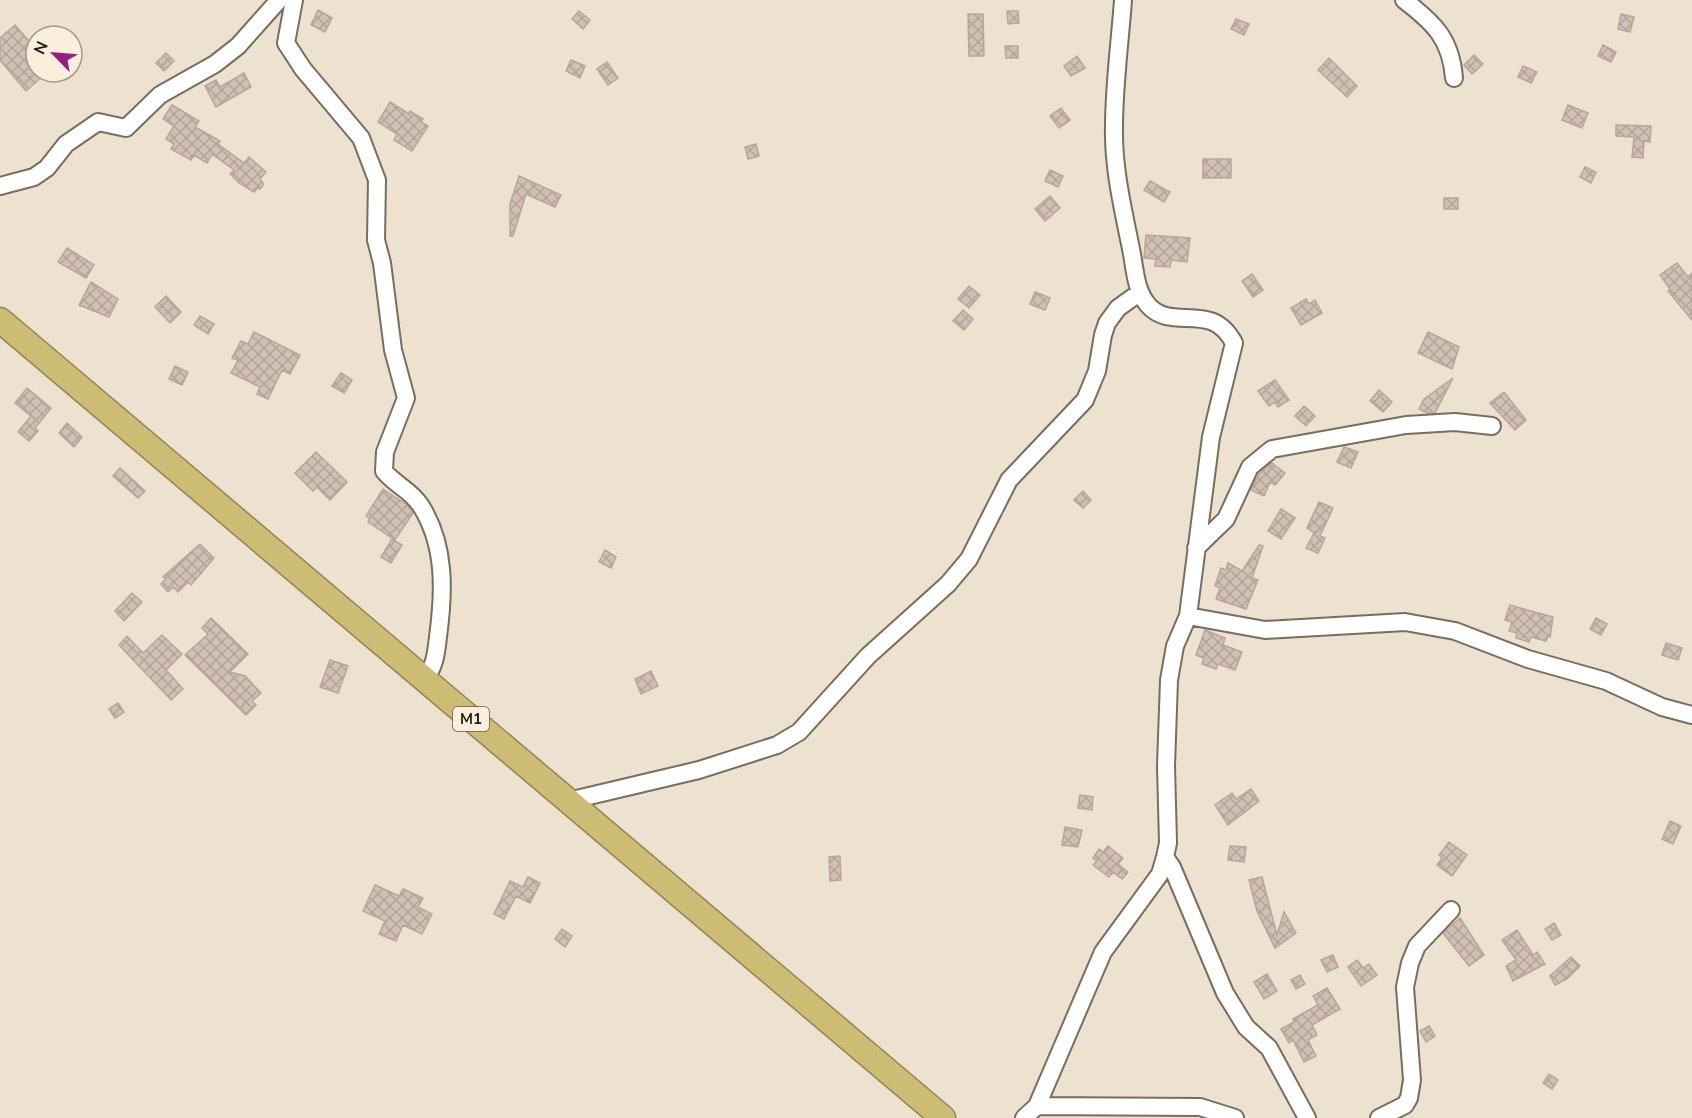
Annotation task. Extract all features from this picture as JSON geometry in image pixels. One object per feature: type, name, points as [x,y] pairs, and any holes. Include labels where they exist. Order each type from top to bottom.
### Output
[{"type":"highway","name":"M1","points":[[0,320],[943,1118]]},
{"type":"street","points":[[0,186],[34,177],[47,168],[66,144],[98,122],[126,128],[160,95],[215,64],[238,46],[279,0]]},
{"type":"street","points":[[294,0],[286,43],[303,69],[361,138],[377,180],[376,240],[382,263],[393,350],[406,398],[385,452],[384,471],[408,490],[422,507],[441,559],[442,600],[436,650],[433,670],[424,680]]},
{"type":"street","points":[[1024,1118],[1037,1106],[1103,952],[1160,874],[1165,857],[1168,843],[1168,680],[1175,646],[1188,616],[1211,437],[1234,343],[1226,329],[1212,320],[1177,318],[1154,310],[1139,293],[1121,195],[1113,129],[1123,0]]},
{"type":"street","points":[[1404,0],[1438,30],[1450,57],[1454,78]]},
{"type":"street","points":[[568,801],[719,764],[787,741],[799,732],[868,656],[948,584],[969,559],[1009,480],[1085,400],[1097,370],[1107,323],[1119,308],[1139,293]]},
{"type":"street","points":[[1196,548],[1226,519],[1250,467],[1272,449],[1406,425],[1455,422],[1492,426]]},
{"type":"street","points":[[1188,616],[1265,630],[1405,622],[1455,631],[1528,659],[1606,681],[1662,707],[1692,716]]},
{"type":"street","points":[[1165,857],[1172,867],[1225,993],[1246,1027],[1269,1048],[1307,1118]]},
{"type":"street","points":[[1379,1118],[1405,1106],[1409,1098],[1412,1080],[1405,987],[1410,963],[1417,946],[1451,910]]},
{"type":"street","points":[[1037,1106],[1200,1107],[1235,1118]]},
{"type":"building","points":[[318,10],[332,18],[325,32],[311,25]]},
{"type":"building","points":[[579,11],[590,20],[583,29],[572,19]]},
{"type":"building","points":[[1007,11],[1018,11],[1019,23],[1008,24]]},
{"type":"building","points":[[968,14],[983,14],[984,56],[969,56]]},
{"type":"building","points":[[1621,14],[1634,17],[1630,32],[1618,29]]},
{"type":"building","points":[[1236,19],[1249,24],[1244,35],[1231,29]]},
{"type":"building","points":[[15,25],[24,35],[24,84],[34,84],[26,91],[0,60],[0,38]]},
{"type":"building","points":[[1603,45],[1616,52],[1611,62],[1598,56]]},
{"type":"building","points":[[1005,46],[1018,46],[1018,58],[1006,58]]},
{"type":"building","points":[[166,53],[174,61],[164,71],[156,63]]},
{"type":"building","points":[[1474,55],[1483,64],[1472,74],[1464,65]]},
{"type":"building","points":[[1077,56],[1085,68],[1071,76],[1064,66]]},
{"type":"building","points":[[1329,58],[1357,86],[1347,97],[1318,70]]},
{"type":"building","points":[[571,60],[585,66],[580,78],[566,71]]},
{"type":"building","points":[[607,62],[618,78],[608,85],[597,69]]},
{"type":"building","points":[[1523,66],[1537,72],[1531,83],[1518,77]]},
{"type":"building","points":[[244,73],[251,87],[216,107],[205,86],[216,80],[220,87]]},
{"type":"building","points":[[390,102],[409,114],[410,111],[423,119],[421,122],[428,126],[412,151],[394,140],[397,134],[378,122]]},
{"type":"building","points":[[172,105],[199,121],[195,127],[220,141],[218,144],[244,163],[249,157],[266,172],[260,179],[264,184],[260,189],[254,192],[239,183],[230,174],[234,170],[212,154],[207,163],[194,155],[191,160],[171,149],[174,144],[166,139],[174,126],[163,119]]},
{"type":"building","points":[[1568,105],[1588,113],[1582,128],[1562,120]]},
{"type":"building","points":[[1061,108],[1070,120],[1059,128],[1050,116]]},
{"type":"building","points":[[1616,125],[1651,126],[1650,142],[1644,141],[1643,158],[1632,157],[1634,137],[1616,136]]},
{"type":"building","points":[[756,144],[759,156],[748,159],[745,147]]},
{"type":"building","points":[[1203,159],[1231,159],[1231,178],[1203,178]]},
{"type":"building","points":[[1585,167],[1596,172],[1591,183],[1580,177]]},
{"type":"building","points":[[1050,170],[1063,176],[1058,187],[1045,181]]},
{"type":"building","points":[[519,176],[561,195],[555,207],[526,194],[513,236],[510,236],[510,204]]},
{"type":"building","points":[[1150,181],[1170,192],[1164,202],[1144,190]]},
{"type":"building","points":[[1050,196],[1060,208],[1045,221],[1035,209]]},
{"type":"building","points":[[1444,198],[1458,198],[1458,209],[1444,209]]},
{"type":"building","points":[[1146,235],[1190,238],[1187,262],[1171,260],[1170,267],[1155,266],[1156,259],[1144,258]]},
{"type":"building","points":[[67,248],[94,265],[86,278],[58,262]]},
{"type":"building","points":[[1677,263],[1688,277],[1692,273],[1692,320],[1668,291],[1670,289],[1660,275]]},
{"type":"building","points":[[1252,274],[1263,290],[1253,297],[1242,281]]},
{"type":"building","points":[[91,282],[118,299],[109,317],[79,305]]},
{"type":"building","points":[[969,286],[980,295],[969,308],[958,299]]},
{"type":"building","points":[[1035,292],[1050,298],[1045,310],[1030,304]]},
{"type":"building","points":[[166,296],[181,312],[170,323],[155,307]]},
{"type":"building","points":[[1306,299],[1309,304],[1315,300],[1322,313],[1301,325],[1291,308]]},
{"type":"building","points":[[963,310],[973,319],[964,330],[953,321]]},
{"type":"building","points":[[200,316],[214,324],[208,334],[194,325]]},
{"type":"building","points":[[254,332],[300,355],[290,374],[282,370],[268,399],[257,394],[260,387],[231,373],[238,360],[232,358],[241,341],[248,344]]},
{"type":"building","points":[[1428,332],[1459,347],[1452,369],[1418,353]]},
{"type":"building","points":[[175,366],[188,372],[182,385],[169,379]]},
{"type":"building","points":[[341,373],[352,380],[344,393],[332,386]]},
{"type":"building","points":[[1453,378],[1435,413],[1427,413],[1419,409],[1424,399]]},
{"type":"building","points":[[1275,380],[1289,400],[1278,407],[1275,402],[1269,406],[1258,391]]},
{"type":"building","points":[[27,388],[51,408],[35,428],[38,431],[29,441],[18,432],[31,416],[15,403]]},
{"type":"building","points":[[1379,390],[1392,402],[1383,412],[1370,401]]},
{"type":"building","points":[[1504,392],[1526,420],[1515,430],[1490,403]]},
{"type":"building","points":[[1304,406],[1315,416],[1306,426],[1295,416]]},
{"type":"building","points":[[67,423],[82,437],[74,447],[59,433]]},
{"type":"building","points":[[1344,447],[1358,452],[1351,468],[1337,462]]},
{"type":"building","points":[[316,452],[347,482],[330,500],[317,487],[313,491],[295,473]]},
{"type":"building","points":[[1272,463],[1285,473],[1275,485],[1270,482],[1264,496],[1251,490],[1259,474]]},
{"type":"building","points":[[120,468],[145,491],[138,498],[113,476]]},
{"type":"building","points":[[383,489],[407,505],[413,513],[395,540],[368,522],[370,519],[366,516]]},
{"type":"building","points":[[1083,491],[1091,500],[1083,508],[1074,500]]},
{"type":"building","points":[[1319,502],[1333,508],[1320,536],[1325,538],[1318,553],[1306,548],[1314,533],[1307,528]]},
{"type":"building","points":[[1281,509],[1295,518],[1281,539],[1268,531]]},
{"type":"building","points":[[392,539],[402,545],[391,563],[381,557]]},
{"type":"building","points":[[200,544],[214,558],[191,585],[188,582],[178,592],[173,587],[168,592],[161,584],[166,579],[163,577]]},
{"type":"building","points":[[1259,545],[1263,546],[1252,578],[1258,580],[1246,609],[1216,599],[1220,588],[1215,586],[1221,568],[1226,570],[1228,563],[1242,571]]},
{"type":"building","points":[[605,550],[616,557],[611,568],[599,562]]},
{"type":"building","points":[[132,593],[142,602],[124,621],[115,611]]},
{"type":"building","points":[[1510,605],[1553,617],[1550,637],[1548,636],[1546,641],[1531,637],[1529,642],[1516,638],[1517,633],[1509,631],[1512,622],[1505,620]]},
{"type":"building","points":[[211,618],[248,654],[230,672],[245,676],[261,693],[252,701],[256,705],[246,715],[185,655],[208,634],[202,628]]},
{"type":"building","points":[[1596,618],[1607,624],[1601,635],[1590,629]]},
{"type":"building","points":[[1205,630],[1225,638],[1223,645],[1242,652],[1235,670],[1218,664],[1216,669],[1202,664],[1204,658],[1196,655]]},
{"type":"building","points":[[162,635],[182,654],[166,670],[183,689],[171,700],[119,645],[127,636],[143,653]]},
{"type":"building","points":[[1666,643],[1682,648],[1678,660],[1662,655]]},
{"type":"building","points":[[330,660],[348,666],[338,693],[320,687]]},
{"type":"building","points":[[651,671],[658,686],[641,694],[635,679]]},
{"type":"building","points":[[118,703],[124,712],[115,718],[109,709]]},
{"type":"building","points":[[1251,789],[1259,801],[1228,825],[1215,805],[1232,793],[1236,799]]},
{"type":"building","points":[[1080,795],[1093,797],[1092,810],[1078,808]]},
{"type":"building","points":[[1670,821],[1681,826],[1673,844],[1662,839]]},
{"type":"building","points":[[1065,827],[1082,830],[1078,847],[1062,845]]},
{"type":"building","points":[[1449,842],[1467,855],[1452,876],[1437,865],[1442,858],[1439,855]]},
{"type":"building","points":[[1108,846],[1123,858],[1118,864],[1128,872],[1122,879],[1113,872],[1109,877],[1093,865],[1097,861],[1093,858],[1099,849],[1103,852]]},
{"type":"building","points":[[1230,846],[1246,847],[1244,862],[1228,860]]},
{"type":"building","points":[[840,856],[841,880],[830,881],[829,857]]},
{"type":"building","points":[[528,877],[540,883],[530,903],[516,896],[504,919],[494,914],[510,881],[523,887]]},
{"type":"building","points":[[1262,877],[1277,935],[1284,912],[1296,933],[1275,948],[1257,911],[1249,880]]},
{"type":"building","points":[[375,885],[399,896],[403,889],[423,898],[418,907],[432,914],[422,934],[403,925],[396,941],[379,934],[385,921],[363,911]]},
{"type":"building","points":[[1460,918],[1484,955],[1469,966],[1443,933]]},
{"type":"building","points":[[1554,923],[1561,935],[1552,940],[1545,929]]},
{"type":"building","points":[[562,929],[572,936],[565,947],[555,939]]},
{"type":"building","points":[[1517,930],[1533,955],[1537,952],[1545,964],[1513,981],[1506,966],[1516,960],[1502,940]]},
{"type":"building","points":[[1333,955],[1338,967],[1327,972],[1321,960]]},
{"type":"building","points":[[1571,957],[1580,966],[1567,979],[1555,985],[1550,976]]},
{"type":"building","points":[[1357,960],[1363,968],[1369,964],[1377,975],[1361,986],[1348,967]]},
{"type":"building","points":[[1267,974],[1277,991],[1264,999],[1254,982]]},
{"type":"building","points":[[1300,975],[1305,984],[1296,989],[1291,980]]},
{"type":"building","points":[[1327,988],[1340,1009],[1312,1025],[1317,1035],[1308,1040],[1316,1056],[1304,1062],[1293,1040],[1289,1043],[1281,1029],[1294,1022],[1293,1019],[1318,1005],[1313,996]]},
{"type":"building","points":[[1429,1026],[1435,1036],[1426,1042],[1420,1031]]},
{"type":"building","points":[[1549,1074],[1558,1080],[1552,1089],[1543,1083]]}]
